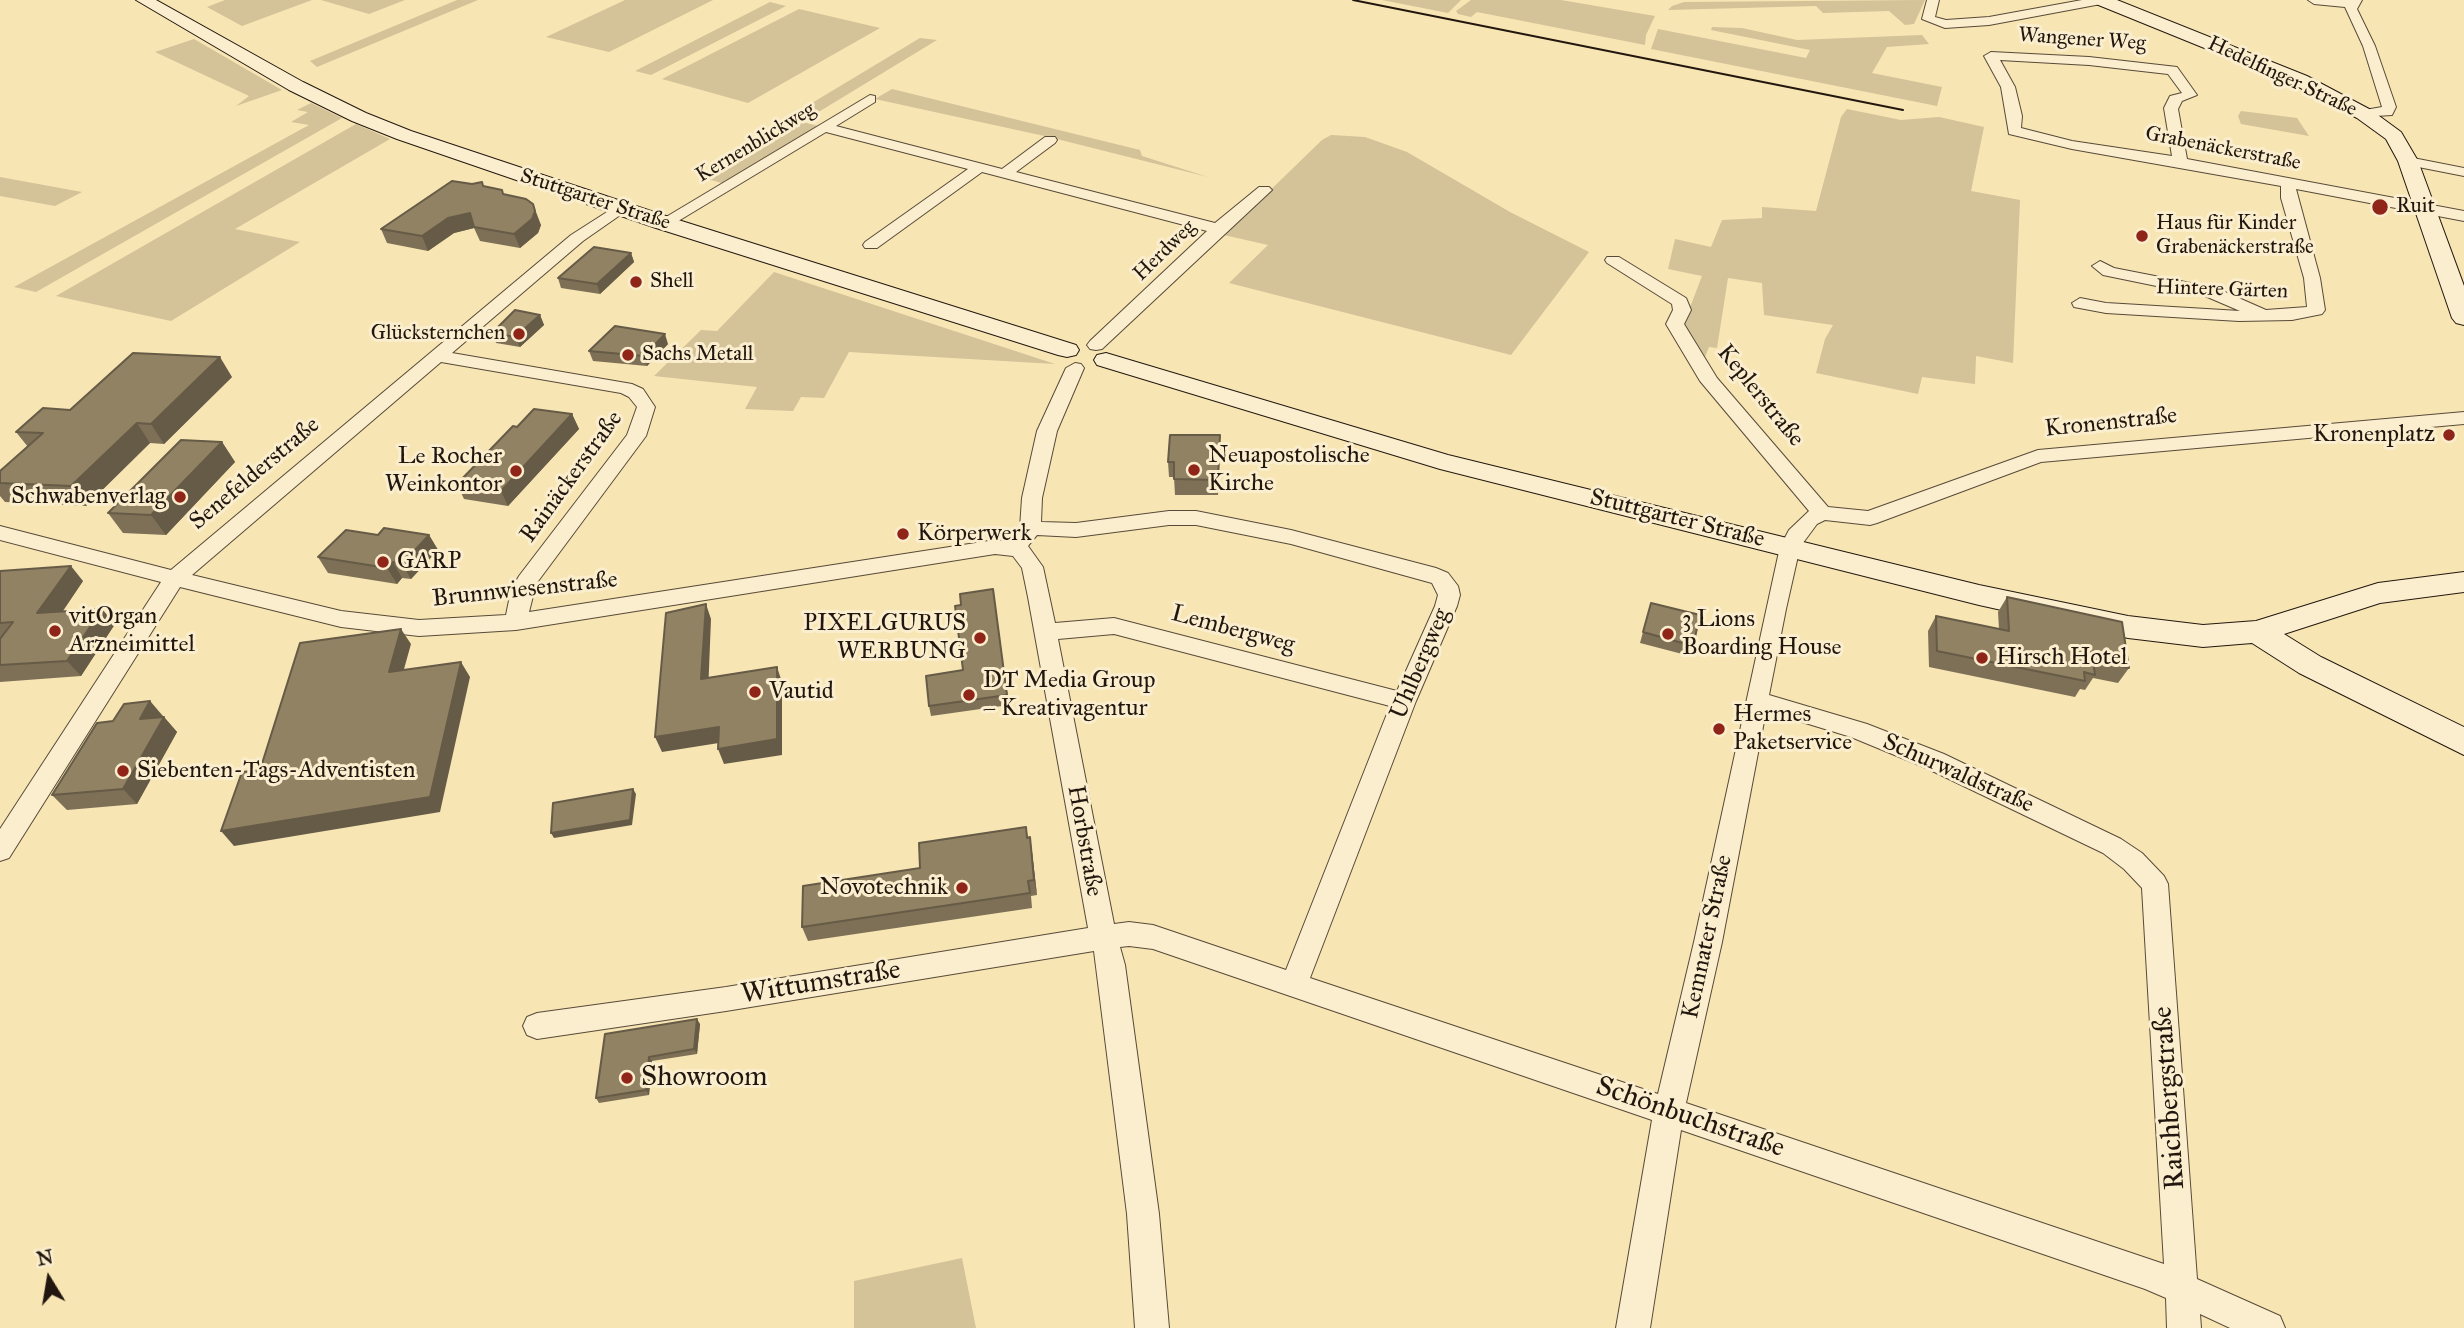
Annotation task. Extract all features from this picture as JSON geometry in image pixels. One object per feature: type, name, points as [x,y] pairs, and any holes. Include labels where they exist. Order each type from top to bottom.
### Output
[{"type":"main road","name":"Stuttgarter Straße","points":[[144,0],[284,80],[359,117],[425,143],[1071,359]]},
{"type":"main road","name":"Hedelfinger Straße","points":[[2102,0],[2291,76],[2364,114],[2393,136],[2408,160],[2464,318]]},
{"type":"main road","name":"Stuttgarter Straße","points":[[1101,353],[1402,450],[1979,595],[2128,627],[2203,636],[2257,632],[2378,593],[2464,582]]},
{"type":"main road","points":[[1071,359],[1089,368],[1101,353]]},
{"type":"main road","points":[[2257,632],[2310,664],[2464,742]]},
{"type":"street","points":[[1933,0],[1928,19],[1935,23],[1989,20],[2102,0]]},
{"type":"street","points":[[2314,0],[2353,2],[2389,107],[2387,112],[2364,114]]},
{"type":"street","name":"Wangener Weg","points":[[2014,131],[2015,116],[2008,87],[1992,55],[2167,68],[2174,71],[2190,95],[2171,108],[2180,162]]},
{"type":"street","name":"Kernenblickweg","points":[[664,223],[870,99]]},
{"type":"street","points":[[824,127],[1218,229]]},
{"type":"street","name":"Grabenäckerstraße","points":[[2014,131],[2072,145],[2180,162],[2464,216]]},
{"type":"street","points":[[1006,173],[1051,141]]},
{"type":"street","points":[[2408,160],[2464,172]]},
{"type":"street","points":[[871,245],[980,167]]},
{"type":"street","name":"Hintere Gärten","points":[[2080,303],[2106,308],[2239,316],[2307,314],[2317,307],[2288,183]]},
{"type":"street","name":"Herdweg","points":[[1101,353],[1218,229],[1264,190]]},
{"type":"street","name":"Senefelderstraße","points":[[0,851],[175,578],[577,239],[600,220],[621,208]]},
{"type":"street","name":"Keplerstraße","points":[[1613,260],[1680,302],[1682,310],[1675,324],[1709,381],[1822,513]]},
{"type":"street","points":[[2101,266],[2109,272],[2210,292],[2247,306],[2261,315]]},
{"type":"street","name":"Rainäckerstraße","points":[[438,356],[626,388],[636,393],[646,407],[636,436],[527,581],[516,622]]},
{"type":"street","points":[[1025,539],[1047,431],[1071,359]]},
{"type":"street","name":"Kronenstraße","points":[[1822,513],[1870,518],[2038,456],[2464,418]]},
{"type":"street","points":[[1790,547],[1796,534],[1810,519],[1822,513]]},
{"type":"street","name":"Uhlbergweg","points":[[1025,539],[1169,518],[1196,518],[1291,537],[1440,578],[1447,586],[1450,595],[1446,606],[1404,701],[1294,984]]},
{"type":"street","name":"Brunnwiesenstraße","points":[[0,533],[294,609],[388,626],[444,628],[516,622],[982,549],[1010,547],[1025,539]]},
{"type":"street","name":"Horbstraße","points":[[1025,539],[1046,632],[1094,897],[1111,965],[1138,1170],[1152,1328]]},
{"type":"street","name":"Kemnater Straße","points":[[1633,1328],[1669,1111],[1692,1016],[1790,547]]},
{"type":"street","name":"Lembergweg","points":[[1046,632],[1114,626],[1404,701]]},
{"type":"street","name":"Schurwaldstraße","points":[[1758,700],[1859,730],[1935,761],[2097,838],[2123,853],[2145,872]]},
{"type":"street","name":"Raichbergstraße","points":[[2145,872],[2155,884],[2158,898],[2184,1328]]},
{"type":"street","name":"Schönbuchstraße","points":[[1105,937],[1129,934],[1153,937],[1294,984],[1916,1198],[2149,1274],[2268,1328]]},
{"type":"street","name":"Wittumstraße","points":[[537,1026],[737,997],[1105,937]]},
{"type":"shaded area","points":[[225,0],[312,0],[242,26],[207,7]]},
{"type":"shaded area","points":[[321,0],[405,0],[369,14]]},
{"type":"shaded area","points":[[457,0],[478,0],[317,67],[310,61]]},
{"type":"shaded area","points":[[625,0],[713,0],[609,52],[546,37]]},
{"type":"shaded area","points":[[1382,0],[1461,0],[1448,13]]},
{"type":"shaded area","points":[[1471,0],[1561,0],[1655,16],[1646,35],[1645,45],[1477,12],[1471,17],[1458,14],[1456,11]]},
{"type":"shaded area","points":[[1925,0],[1914,24],[1905,25],[1889,11],[1823,13],[1816,6],[1668,10],[1684,2]]},
{"type":"shaded area","points":[[770,2],[786,6],[651,75],[635,71]]},
{"type":"shaded area","points":[[799,9],[880,28],[748,103],[662,79]]},
{"type":"shaded area","points":[[1712,27],[1742,28],[1797,40],[1922,35],[1929,44],[1887,47],[1872,73],[1942,87],[1937,106],[1651,49],[1658,29],[1806,58],[1810,50],[1711,30]]},
{"type":"shaded area","points":[[920,38],[937,40],[807,119],[792,115]]},
{"type":"shaded area","points":[[194,39],[282,90],[236,106],[249,96],[155,52]]},
{"type":"shaded area","points":[[892,89],[1140,150],[1142,156],[1208,177],[1049,137],[875,99]]},
{"type":"shaded area","points":[[311,103],[342,118],[36,292],[14,287],[309,125],[291,122],[308,112],[297,110]]},
{"type":"shaded area","points":[[1847,109],[1901,120],[1939,117],[1984,127],[1971,191],[2020,200],[2013,363],[1976,356],[1975,384],[1922,377],[1918,394],[1816,373],[1825,339],[1833,325],[1764,315],[1762,283],[1728,278],[1717,348],[1709,347],[1705,357],[1684,323],[1702,276],[1668,269],[1675,239],[1711,247],[1722,220],[1762,218],[1762,207],[1816,211],[1841,117]]},
{"type":"shaded area","points":[[2241,111],[2297,118],[2309,136],[2241,124],[2238,116]]},
{"type":"shaded area","points":[[803,122],[818,126],[722,183],[707,179]]},
{"type":"shaded area","points":[[356,124],[390,139],[235,229],[300,242],[171,321],[56,296]]},
{"type":"shaded area","points":[[1331,135],[1365,137],[1407,152],[1510,212],[1589,252],[1511,355],[1229,283],[1268,245],[1224,235],[1322,140]]},
{"type":"shaded area","points":[[0,177],[82,192],[55,206],[0,196]]},
{"type":"shaded area","points":[[774,272],[1055,364],[849,352],[824,398],[801,397],[793,411],[745,409],[757,387],[654,376],[701,330],[717,331]]},
{"type":"shaded area","points":[[962,1258],[976,1328],[854,1328],[854,1281]]},
{"type":"building","points":[[452,181],[472,184],[482,182],[483,186],[502,190],[503,194],[526,199],[533,204],[535,211],[532,219],[514,234],[474,227],[470,213],[448,218],[422,236],[381,229]]},
{"type":"building","points":[[594,247],[631,253],[597,284],[558,278]]},
{"type":"building","points":[[515,310],[540,315],[515,337],[492,333]]},
{"type":"building","points":[[615,326],[665,334],[644,356],[589,351]]},
{"type":"building","points":[[133,353],[220,357],[151,424],[137,423],[71,486],[0,483],[0,471],[43,433],[16,432],[43,408],[70,410]]},
{"type":"building","points":[[534,409],[572,414],[501,491],[457,484],[513,426],[517,427]]},
{"type":"building","points":[[1170,435],[1220,435],[1218,480],[1174,479],[1174,462],[1168,462]]},
{"type":"building","points":[[181,440],[222,442],[151,515],[108,513]]},
{"type":"building","points":[[384,528],[429,535],[402,564],[393,562],[387,568],[318,557],[346,530],[378,535]]},
{"type":"building","points":[[71,566],[37,613],[102,609],[67,661],[0,665],[0,639],[13,622],[0,623],[0,571]]},
{"type":"building","points":[[993,589],[1007,695],[929,706],[926,676],[963,670],[955,606],[961,605],[960,594]]},
{"type":"building","points":[[2007,597],[2122,622],[2129,668],[2093,660],[2095,675],[2084,672],[2085,681],[1937,651],[1936,616],[2009,631]]},
{"type":"building","name":"3 Lions Boarding House","points":[[1651,603],[1700,615],[1693,646],[1643,632]]},
{"type":"building","name":"Vautid","points":[[706,604],[701,679],[777,667],[777,739],[718,749],[719,727],[655,737],[666,613]]},
{"type":"building","points":[[401,629],[389,672],[461,662],[430,797],[221,831],[242,772],[260,770],[300,643]]},
{"type":"building","points":[[150,701],[140,719],[164,717],[123,789],[52,795],[97,723],[113,721],[124,704]]},
{"type":"building","points":[[633,789],[630,820],[551,833],[553,803]]},
{"type":"building","name":"Novotechnik","points":[[1026,827],[1027,838],[1030,837],[1034,880],[1028,881],[1030,893],[802,927],[803,886],[920,868],[919,843]]},
{"type":"building","name":"Showroom","points":[[697,1019],[694,1049],[649,1057],[646,1090],[596,1098],[605,1034]]},
{"type":"tram line","points":[[1353,0],[1903,110]]},
{"type":"place","name":"Ruit","points":[[2380,207]]},
{"type":"place","name":"Haus für Kinder Grabenäckerstraße","points":[[2142,236]]},
{"type":"place","name":"Shell","points":[[636,282]]},
{"type":"place","name":"Glücksternchen","points":[[519,334]]},
{"type":"place","name":"Sachs Metall","points":[[628,355]]},
{"type":"place","name":"Kronenplatz","points":[[2449,435]]},
{"type":"place","name":"Neuapostolische Kirche","points":[[1194,470]]},
{"type":"place","name":"Le Rocher Weinkontor","points":[[516,471]]},
{"type":"place","name":"Schwabenverlag","points":[[180,497]]},
{"type":"place","name":"Körperwerk","points":[[903,534]]},
{"type":"place","name":"GARP","points":[[383,562]]},
{"type":"place","name":"vitOrgan Arzneimittel","points":[[55,631]]},
{"type":"place","name":"3 Lions Boarding House","points":[[1668,634]]},
{"type":"place","name":"PIXELGURUS WERBUNG","points":[[980,638]]},
{"type":"place","name":"Hirsch Hotel","points":[[1982,658]]},
{"type":"place","name":"Vautid","points":[[755,692]]},
{"type":"place","name":"DT Media Group – Kreativagentur","points":[[969,695]]},
{"type":"place","name":"Hermes Paketservice","points":[[1719,729]]},
{"type":"place","name":"Siebenten-Tags-Adventisten","points":[[123,771]]},
{"type":"place","name":"Novotechnik","points":[[962,888]]},
{"type":"place","name":"Showroom","points":[[627,1078]]}]
